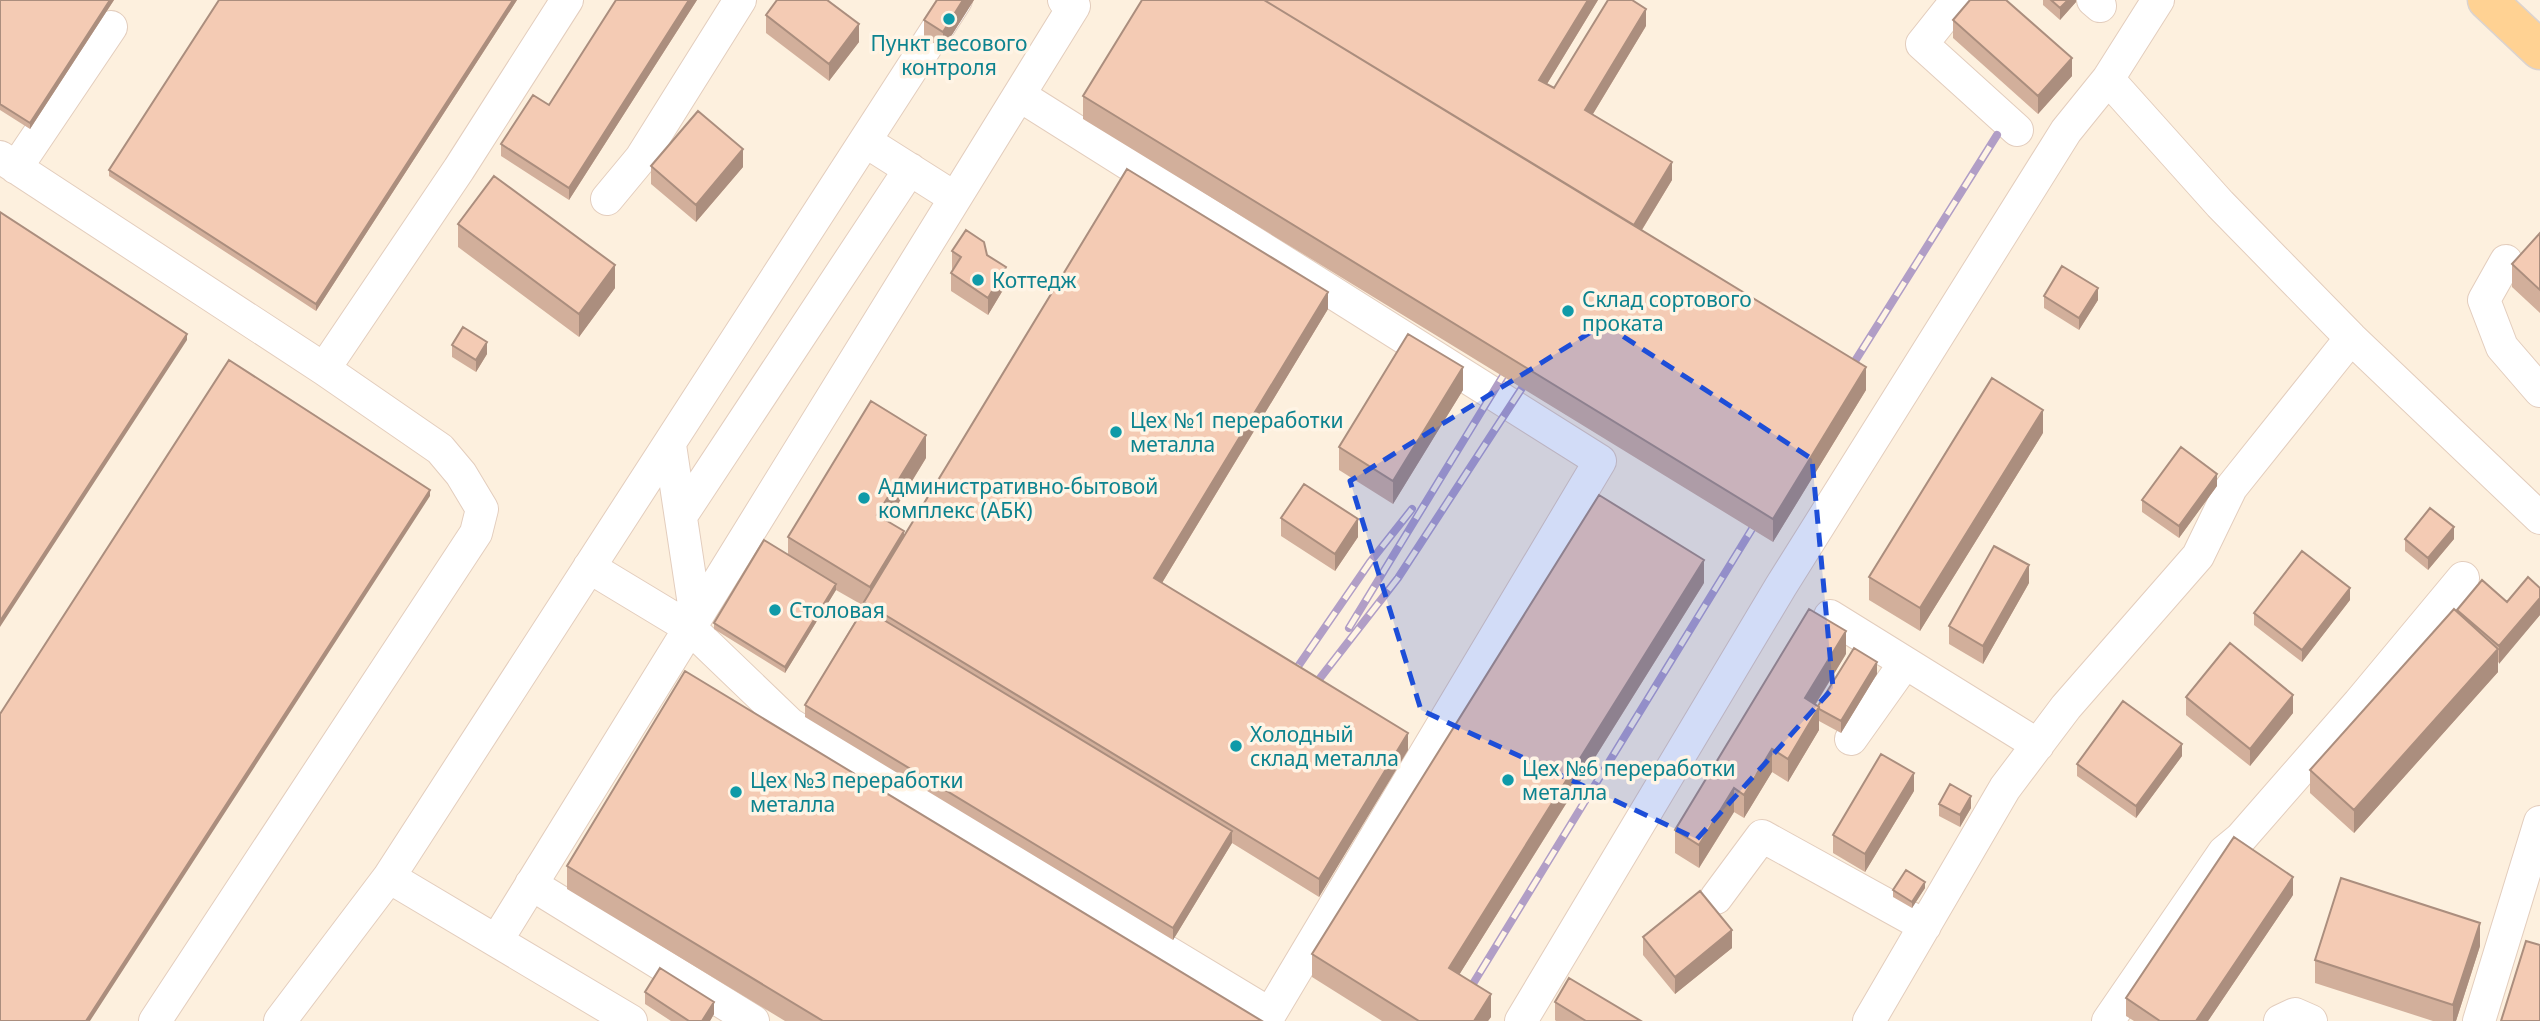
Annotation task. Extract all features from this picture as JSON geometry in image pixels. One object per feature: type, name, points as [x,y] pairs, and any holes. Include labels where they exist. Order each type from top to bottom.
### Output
[{"type":"main road","points":[[2487,0],[2540,50]]},
{"type":"lane","points":[[324,369],[459,169],[567,0]]},
{"type":"lane","points":[[607,199],[640,158],[740,0]]},
{"type":"lane","points":[[280,1021],[389,877],[956,0]]},
{"type":"lane","points":[[497,940],[1074,6],[1064,0]]},
{"type":"lane","points":[[1957,0],[1922,44],[2017,130]]},
{"type":"lane","points":[[1521,1021],[1781,586],[2066,131],[2108,79],[2158,0]]},
{"type":"lane","points":[[111,27],[8,163],[324,369],[440,450],[461,474],[482,509],[476,533],[155,1021]]},
{"type":"lane","points":[[2108,79],[2220,204],[2351,338],[2540,518]]},
{"type":"lane","points":[[589,567],[693,623],[790,724],[1270,1014],[1600,461],[1019,95]]},
{"type":"lane","points":[[865,141],[955,198]]},
{"type":"lane","points":[[681,516],[910,169]]},
{"type":"lane","points":[[2505,261],[2484,300],[2502,347],[2540,391]]},
{"type":"lane","points":[[1869,1021],[2005,788],[2066,707],[2198,556],[2231,488],[2351,338]]},
{"type":"lane","points":[[670,445],[693,623]]},
{"type":"lane","points":[[2108,1021],[2224,852],[2241,838],[2314,755],[2463,578]]},
{"type":"lane","points":[[1830,616],[2038,745]]},
{"type":"lane","points":[[1851,739],[1905,663]]},
{"type":"lane","points":[[2479,1021],[2540,822]]},
{"type":"lane","points":[[1716,898],[1762,836],[1925,926]]},
{"type":"lane","points":[[389,877],[631,1021]]},
{"type":"lane","points":[[531,884],[753,1021]]},
{"type":"lane","points":[[2280,1021],[2295,1014],[2311,1021]]},
{"type":"highlighted area","points":[[1604,324],[1812,459],[1833,688],[1697,839],[1421,710],[1350,481]]},
{"type":"building","points":[[0,0],[110,0],[30,123],[0,104]]},
{"type":"building","points":[[219,0],[513,0],[316,304],[109,170]]},
{"type":"building","points":[[616,0],[689,0],[569,188],[501,144],[533,95],[549,105]]},
{"type":"building","points":[[777,0],[827,0],[859,24],[829,64],[766,15]]},
{"type":"building","points":[[937,0],[963,0],[943,32],[924,20]]},
{"type":"building","name":"Склад сортового проката","points":[[1142,0],[1264,0],[1866,367],[1773,519],[1083,96]]},
{"type":"building","points":[[1264,0],[1588,0],[1539,80],[1554,88],[1608,0],[1632,0],[1646,9],[1585,110],[1672,162],[1634,225]]},
{"type":"building","points":[[1970,0],[2006,0],[2072,58],[2038,96],[1953,20]]},
{"type":"building","points":[[2051,0],[2068,0],[2060,8]]},
{"type":"building","points":[[698,111],[743,149],[696,205],[651,166]]},
{"type":"building","name":"Цех №1 переработки металла","points":[[1127,169],[1328,292],[1154,578],[1408,733],[1319,879],[864,602]]},
{"type":"building","points":[[494,176],[615,265],[579,314],[458,224]]},
{"type":"building","points":[[0,212],[187,334],[0,621]]},
{"type":"building","points":[[966,230],[984,242],[987,255],[1006,267],[988,298],[951,273],[961,257],[952,251]]},
{"type":"building","points":[[2540,233],[2540,290],[2512,264]]},
{"type":"building","points":[[2062,266],[2098,288],[2079,318],[2044,296]]},
{"type":"building","points":[[463,327],[487,342],[476,360],[452,345]]},
{"type":"building","points":[[1408,334],[1463,367],[1393,481],[1339,447]]},
{"type":"building","points":[[229,360],[430,490],[86,1021],[0,1021],[0,714]]},
{"type":"building","points":[[1992,378],[2043,410],[1920,608],[1869,577]]},
{"type":"building","name":"Административно-бытовой комплекс (АБК)","points":[[871,401],[926,435],[877,515],[904,531],[870,587],[788,537]]},
{"type":"building","points":[[2181,447],[2217,474],[2179,526],[2142,500]]},
{"type":"building","points":[[1304,484],[1358,519],[1335,554],[1281,518]]},
{"type":"building","name":"Цех №6 переработки металла","points":[[1599,495],[1704,560],[1449,968],[1491,994],[1474,1021],[1419,1021],[1312,954]]},
{"type":"building","points":[[2430,508],[2454,527],[2428,558],[2405,539]]},
{"type":"building","name":"Столовая","points":[[764,540],[836,584],[785,667],[714,623]]},
{"type":"building","points":[[1994,546],[2029,565],[1983,646],[1949,626]]},
{"type":"building","points":[[2302,551],[2350,588],[2302,650],[2254,613]]},
{"type":"building","points":[[2528,577],[2540,588],[2540,598],[2499,646],[2457,610],[2482,580],[2507,602]]},
{"type":"building","points":[[864,608],[1232,831],[1173,928],[805,705]]},
{"type":"building","points":[[1809,609],[1846,631],[1805,698],[1819,707],[1788,759],[1772,749],[1744,795],[1734,788],[1699,845],[1675,830]]},
{"type":"building","points":[[2454,609],[2498,649],[2354,810],[2310,770]]},
{"type":"building","points":[[2230,643],[2293,695],[2250,749],[2186,697]]},
{"type":"building","points":[[1854,648],[1877,662],[1841,721],[1818,706]]},
{"type":"building","name":"Цех №3 переработки металла","points":[[685,671],[1262,1021],[823,1021],[567,866]]},
{"type":"building","points":[[2123,701],[2182,744],[2136,806],[2077,764]]},
{"type":"building","points":[[1881,754],[1914,773],[1865,854],[1833,835]]},
{"type":"building","points":[[1950,784],[1971,796],[1960,815],[1939,804]]},
{"type":"building","points":[[2234,837],[2293,877],[2196,1021],[2160,1021],[2126,998]]},
{"type":"building","points":[[1906,870],[1925,882],[1912,902],[1893,890]]},
{"type":"building","points":[[2341,878],[2480,923],[2453,1005],[2315,960]]},
{"type":"building","points":[[1700,891],[1732,930],[1675,977],[1643,937]]},
{"type":"building","points":[[2526,941],[2540,945],[2540,1021],[2501,1021]]},
{"type":"building","points":[[660,968],[714,1002],[702,1021],[689,1021],[645,992]]},
{"type":"building","points":[[1569,978],[1641,1021],[1586,1021],[1555,1002]]},
{"type":"railway","points":[[1845,377],[1997,135]]},
{"type":"railway","points":[[1349,628],[1503,376]]},
{"type":"railway","points":[[1310,691],[1398,578],[1522,388]]},
{"type":"railway","points":[[1290,678],[1370,562],[1412,509]]},
{"type":"railway","points":[[1463,1000],[1752,529]]},
{"type":"place","name":"Пункт весового контроля","points":[[949,19]]},
{"type":"place","name":"Коттедж","points":[[978,280]]},
{"type":"place","name":"Склад сортового проката","points":[[1568,311]]},
{"type":"place","name":"Цех №1 переработки металла","points":[[1116,432]]},
{"type":"place","name":"Административно-бытовой комплекс (АБК)","points":[[864,498]]},
{"type":"place","name":"Столовая","points":[[775,610]]},
{"type":"place","name":"Холодный склад металла","points":[[1236,746]]},
{"type":"place","name":"Цех №6 переработки металла","points":[[1508,780]]},
{"type":"place","name":"Цех №3 переработки металла","points":[[736,792]]}]
